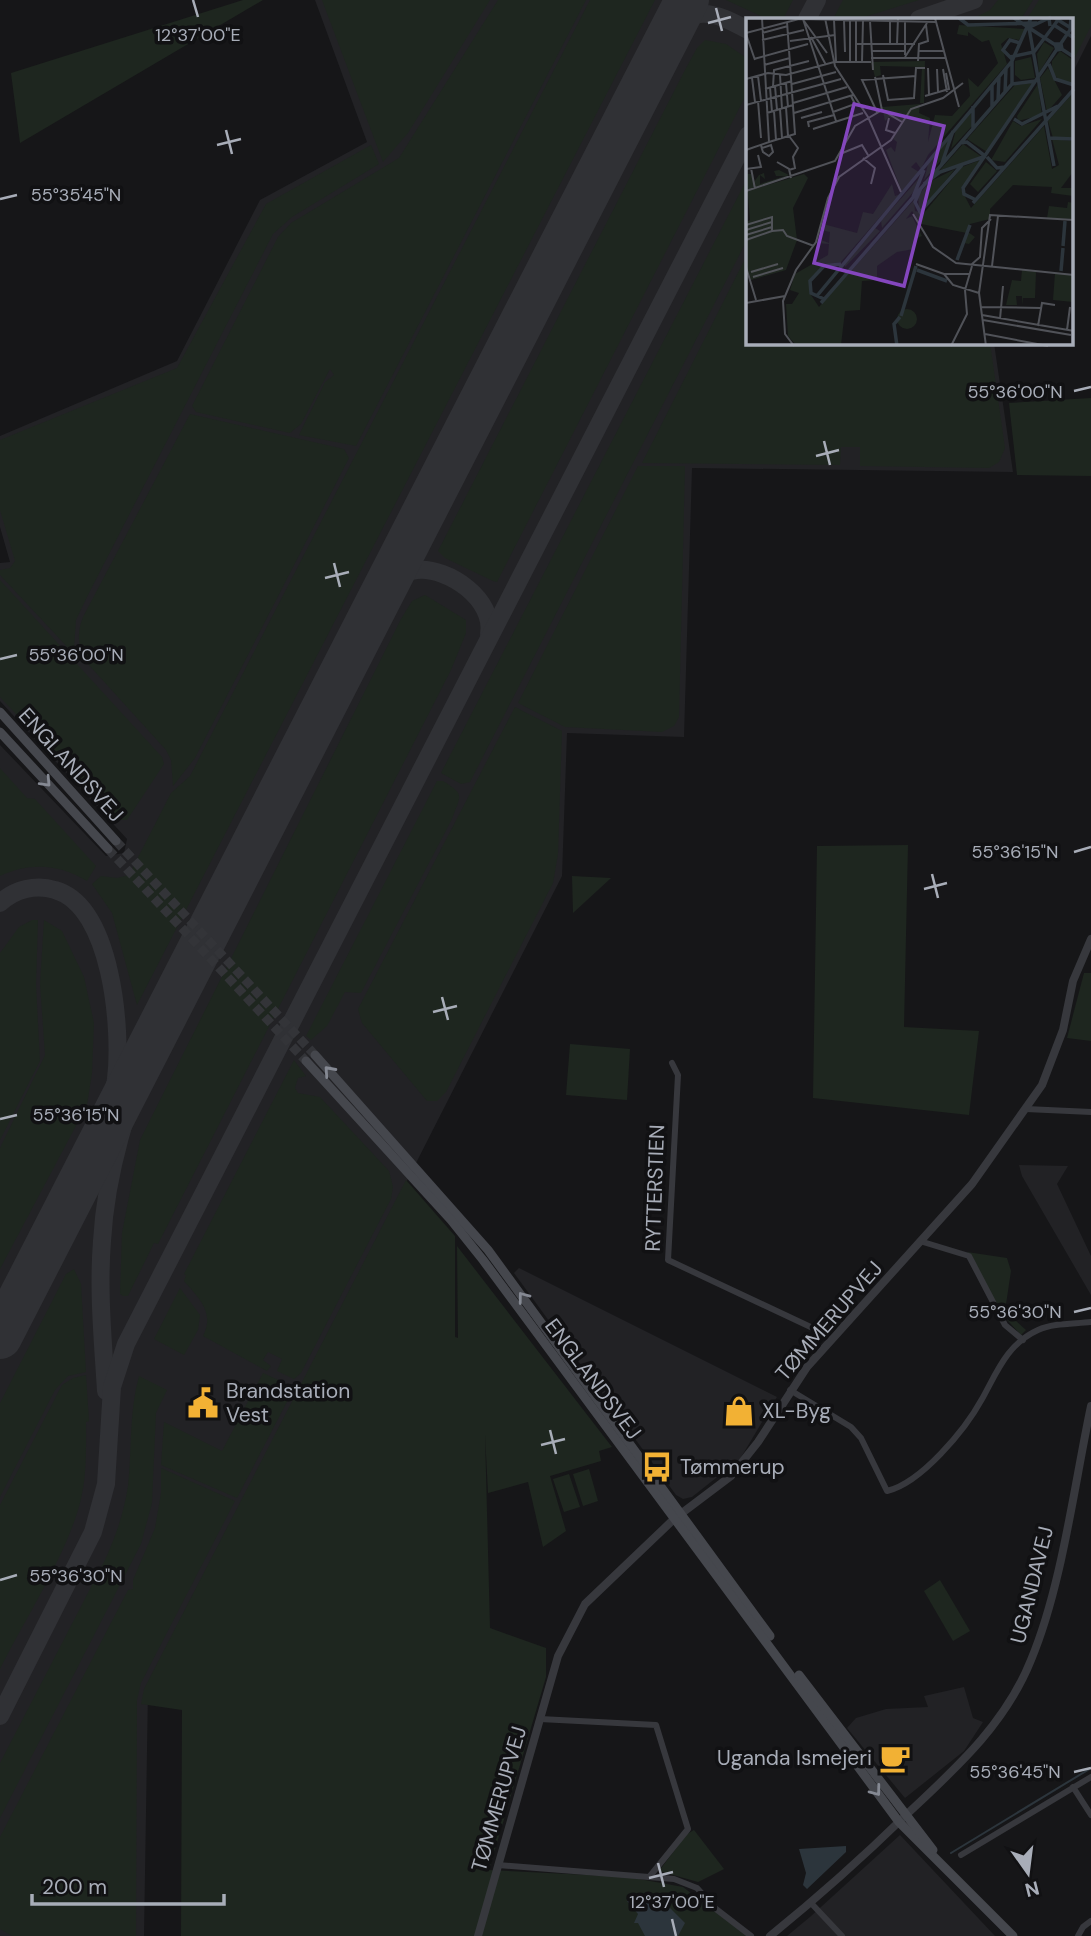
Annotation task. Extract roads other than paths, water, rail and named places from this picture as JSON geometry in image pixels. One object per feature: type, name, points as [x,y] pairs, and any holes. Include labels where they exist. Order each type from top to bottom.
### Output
[{"type":"main road","name":"ENGLANDSVEJ","points":[[0,712],[116,841]]},
{"type":"main road","name":"ENGLANDSVEJ","points":[[0,732],[108,849]]},
{"type":"main road","name":"ENGLANDSVEJ","points":[[315,1055],[488,1250],[899,1822],[940,1860],[1013,1936]]},
{"type":"main road","name":"ENGLANDSVEJ","points":[[306,1061],[452,1220],[940,1860]]},
{"type":"street","name":"TØMMERUPVEJ","points":[[478,1936],[558,1656],[585,1604],[678,1516],[731,1476],[744,1462],[790,1390],[972,1184],[1026,1110],[1052,1062],[1073,981],[1091,939]]},
{"type":"street","name":"RYTTERSTIEN","points":[[672,1063],[678,1075],[668,1260],[834,1338]]},
{"type":"street","points":[[1026,1110],[1091,1112]]},
{"type":"street","points":[[923,1242],[968,1256],[1005,1325],[1023,1340]]},
{"type":"street","points":[[790,1390],[851,1427],[861,1438],[887,1491],[916,1478],[955,1435],[982,1399],[1000,1361],[1023,1340],[1045,1327],[1091,1322]]},
{"type":"street","name":"UGANDAVEJ","points":[[770,1936],[811,1903],[899,1822],[991,1730],[1030,1662],[1048,1611],[1091,1406]]},
{"type":"street","points":[[540,1719],[656,1724],[688,1829],[650,1876]]},
{"type":"street","points":[[961,1855],[1091,1777]]},
{"type":"street","points":[[1073,1787],[1091,1815]]},
{"type":"street","points":[[498,1865],[674,1879],[696,1888],[716,1909],[751,1936]]},
{"type":"street","points":[[811,1903],[842,1936]]},
{"type":"street","points":[[1078,1936],[1079,1931],[1091,1921]]},
{"type":"waterway","points":[[951,1853],[1091,1768]]},
{"type":"tunnel","points":[[116,841],[315,1055]]},
{"type":"tunnel","points":[[108,849],[306,1061]]},
{"type":"place","name":"Brandstation Vest","points":[[203,1403]]},
{"type":"place","name":"XL-Byg","points":[[739,1411]]},
{"type":"place","name":"Tømmerup","points":[[657,1467]]},
{"type":"place","name":"Uganda Ismejeri","points":[[895,1758]]}]
